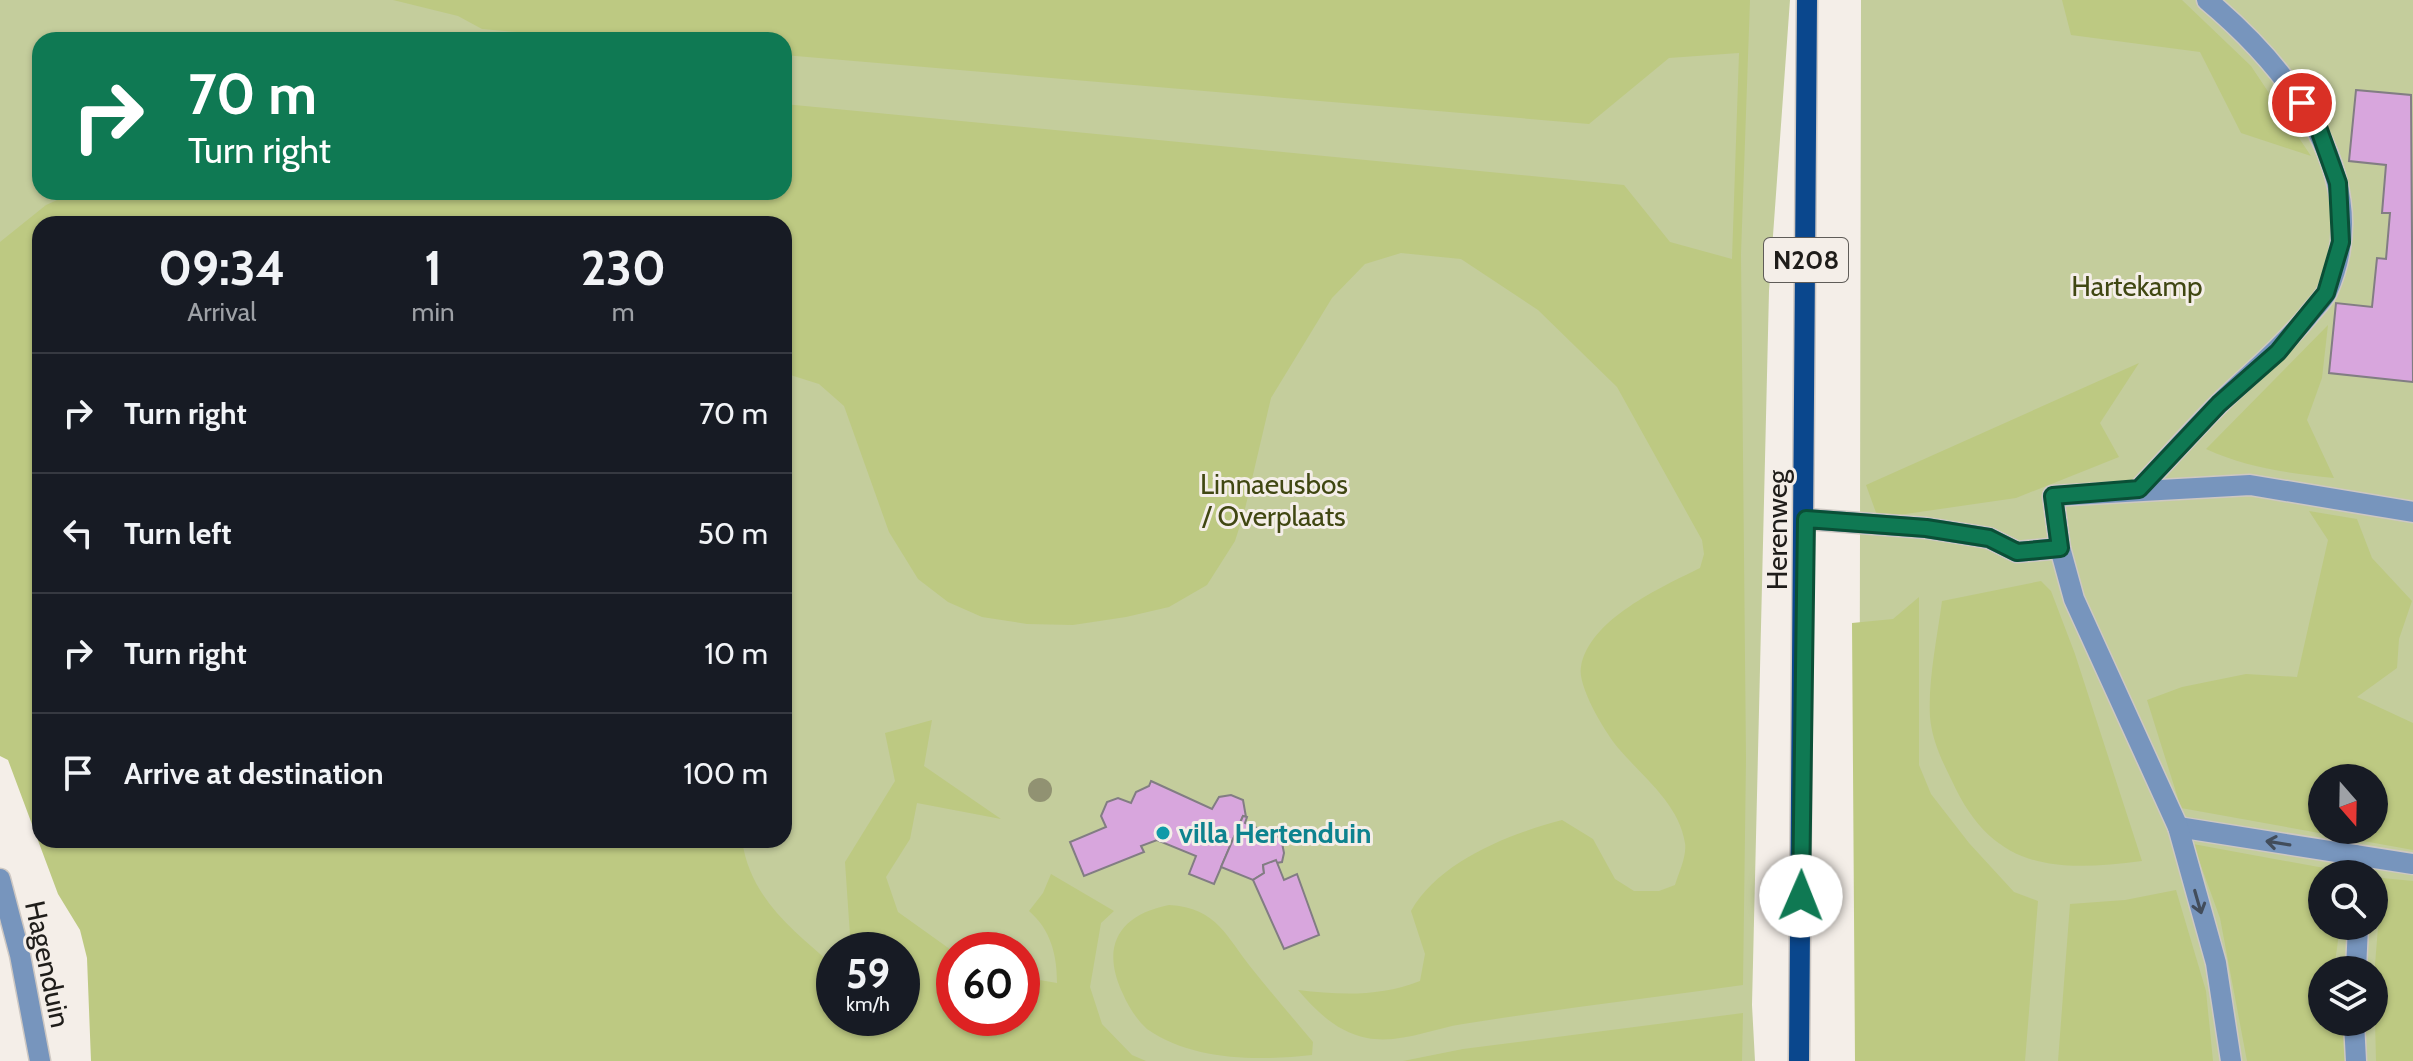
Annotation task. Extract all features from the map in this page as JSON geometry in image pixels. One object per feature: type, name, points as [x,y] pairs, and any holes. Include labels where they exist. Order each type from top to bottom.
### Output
[{"type":"main road","name":"Herenweg","points":[[1799,1061],[1806,519],[1807,0]]},
{"type":"lane","points":[[2139,489],[2219,404],[2278,352],[2326,293],[2341,242],[2338,183],[2318,127],[2286,80],[2261,51],[2207,0]]},
{"type":"lane","points":[[2231,1061],[2216,963],[2178,827],[2074,599],[2060,548],[2053,496],[2250,485],[2413,512]]},
{"type":"lane","points":[[1806,519],[1926,528],[1989,538],[2017,552],[2060,548]]},
{"type":"lane","points":[[2178,827],[2339,860]]},
{"type":"lane","points":[[2388,864],[2413,864]]},
{"type":"lane","name":"Hagenduin","points":[[0,879],[20,955],[40,1061]]},
{"type":"lane","points":[[2355,1036],[2356,1061]]},
{"type":"green space","name":"Linnaeusbos / Overplaats","points":[[0,0],[1790,0],[1769,291],[1752,1005],[1755,1061],[114,1061],[77,848],[792,848],[792,216],[32,216],[32,313],[0,667]]},
{"type":"green space","points":[[393,0],[1750,0],[1741,254],[1746,758],[1743,985],[1451,1026],[1391,1039],[1367,1038],[1346,1031],[1320,1013],[1298,990],[1359,993],[1390,990],[1420,981],[1425,954],[1411,911],[1423,893],[1457,864],[1520,833],[1562,820],[1593,839],[1615,879],[1634,891],[1659,891],[1675,885],[1684,859],[1685,843],[1676,816],[1607,733],[1583,686],[1581,667],[1587,650],[1612,620],[1648,595],[1700,568],[1704,554],[1702,540],[1617,387],[1538,310],[1461,259],[1401,253],[1365,264],[1332,298],[1271,398],[1235,541],[1207,585],[1169,607],[1126,617],[1073,625],[1027,624],[982,617],[948,602],[918,579],[889,532],[844,406],[819,384],[792,376],[792,216],[32,216],[57,200],[792,200],[792,105],[1624,185],[1670,242],[1732,259],[1739,53],[1669,58],[1589,124],[792,56],[792,32],[516,32],[482,29],[458,16]]},
{"type":"green space","name":"Hartekamp","points":[[1861,0],[2413,0],[2413,1061],[1859,1061]]},
{"type":"green space","points":[[2062,0],[2182,0],[2251,66],[2311,156],[2241,133],[2200,52],[2071,35]]},
{"type":"green space","points":[[32,216],[32,824],[8,760],[0,756],[0,242]]},
{"type":"green space","points":[[2328,325],[2322,378],[2307,420],[2334,478],[2253,465],[2206,449]]},
{"type":"green space","points":[[2139,363],[2100,423],[2119,457],[2016,498],[1878,518],[1866,485]]},
{"type":"green space","points":[[2309,511],[2357,519],[2372,558],[2412,601],[2399,639],[2397,668],[2357,697],[2413,723],[2413,850],[2380,844],[2388,844],[2388,764],[2308,764],[2308,831],[2181,808],[2147,700],[2182,687],[2246,674],[2297,677],[2328,540]]},
{"type":"green space","points":[[2041,581],[2051,591],[2075,654],[2142,861],[2081,866],[2054,864],[2030,859],[2007,849],[1987,833],[1968,811],[1938,750],[1931,726],[1930,703],[1942,601]]},
{"type":"green space","points":[[1919,597],[1919,765],[1931,794],[1969,843],[2014,892],[2038,901],[2025,1061],[1855,1061],[1852,623],[1893,619]]},
{"type":"green space","points":[[932,720],[924,766],[1001,819],[917,803],[910,839],[886,877],[898,912],[936,939],[936,1036],[1040,1036],[1040,980],[1057,983],[1056,963],[1048,935],[1029,911],[1043,893],[1051,874],[1114,911],[1101,923],[1090,987],[1102,1024],[1132,1055],[1146,1061],[91,1061],[87,958],[80,930],[58,894],[41,848],[744,848],[754,879],[764,896],[789,926],[816,950],[816,1036],[920,1036],[920,932],[850,932],[845,862],[895,781],[885,733]]},
{"type":"green space","points":[[2193,844],[2308,865],[2308,940],[2338,940],[2336,956],[2308,956],[2308,1036],[2347,1036],[2347,1061],[2247,1061],[2220,918]]},
{"type":"green space","points":[[2388,879],[2413,881],[2413,1061],[2376,1061],[2375,1036],[2388,1036],[2388,956],[2376,956],[2377,940],[2388,940]]},
{"type":"green space","points":[[2176,890],[2206,991],[2213,1061],[2058,1061],[2070,904],[2125,900]]},
{"type":"green space","points":[[1169,905],[1199,912],[1219,926],[1313,1042],[1312,1055],[1248,1058],[1205,1053],[1165,1040],[1143,1025],[1127,1003],[1116,977],[1114,947],[1126,925],[1137,916]]},
{"type":"green space","points":[[1743,1013],[1742,1061],[1403,1061],[1463,1049]]},
{"type":"building","points":[[2356,90],[2411,95],[2413,382],[2329,373],[2336,303],[2372,307],[2377,258],[2386,259],[2390,213],[2382,213],[2386,165],[2349,161]]},
{"type":"building","name":"villa Hertenduin","points":[[1151,781],[1212,809],[1219,797],[1231,795],[1243,800],[1246,817],[1243,816],[1214,884],[1189,874],[1196,856],[1157,840],[1141,846],[1144,852],[1084,876],[1070,842],[1106,827],[1101,816],[1107,802],[1118,798],[1131,803],[1136,792],[1149,786]]},
{"type":"building","points":[[1243,816],[1247,817],[1245,823],[1281,838],[1284,853],[1282,862],[1263,865],[1264,873],[1253,880],[1221,867]]},
{"type":"building","points":[[1276,860],[1284,880],[1297,874],[1319,935],[1284,949],[1253,880],[1264,873],[1263,865]]},
{"type":"place","name":"villa Hertenduin","points":[[1163,833]]},
{"type":"route","points":[[1801,896],[1806,519],[1926,528],[1989,538],[2017,552],[2060,548],[2053,496],[2139,489],[2219,404],[2278,352],[2326,293],[2341,242],[2338,183],[2318,127],[2302,103]]}]
